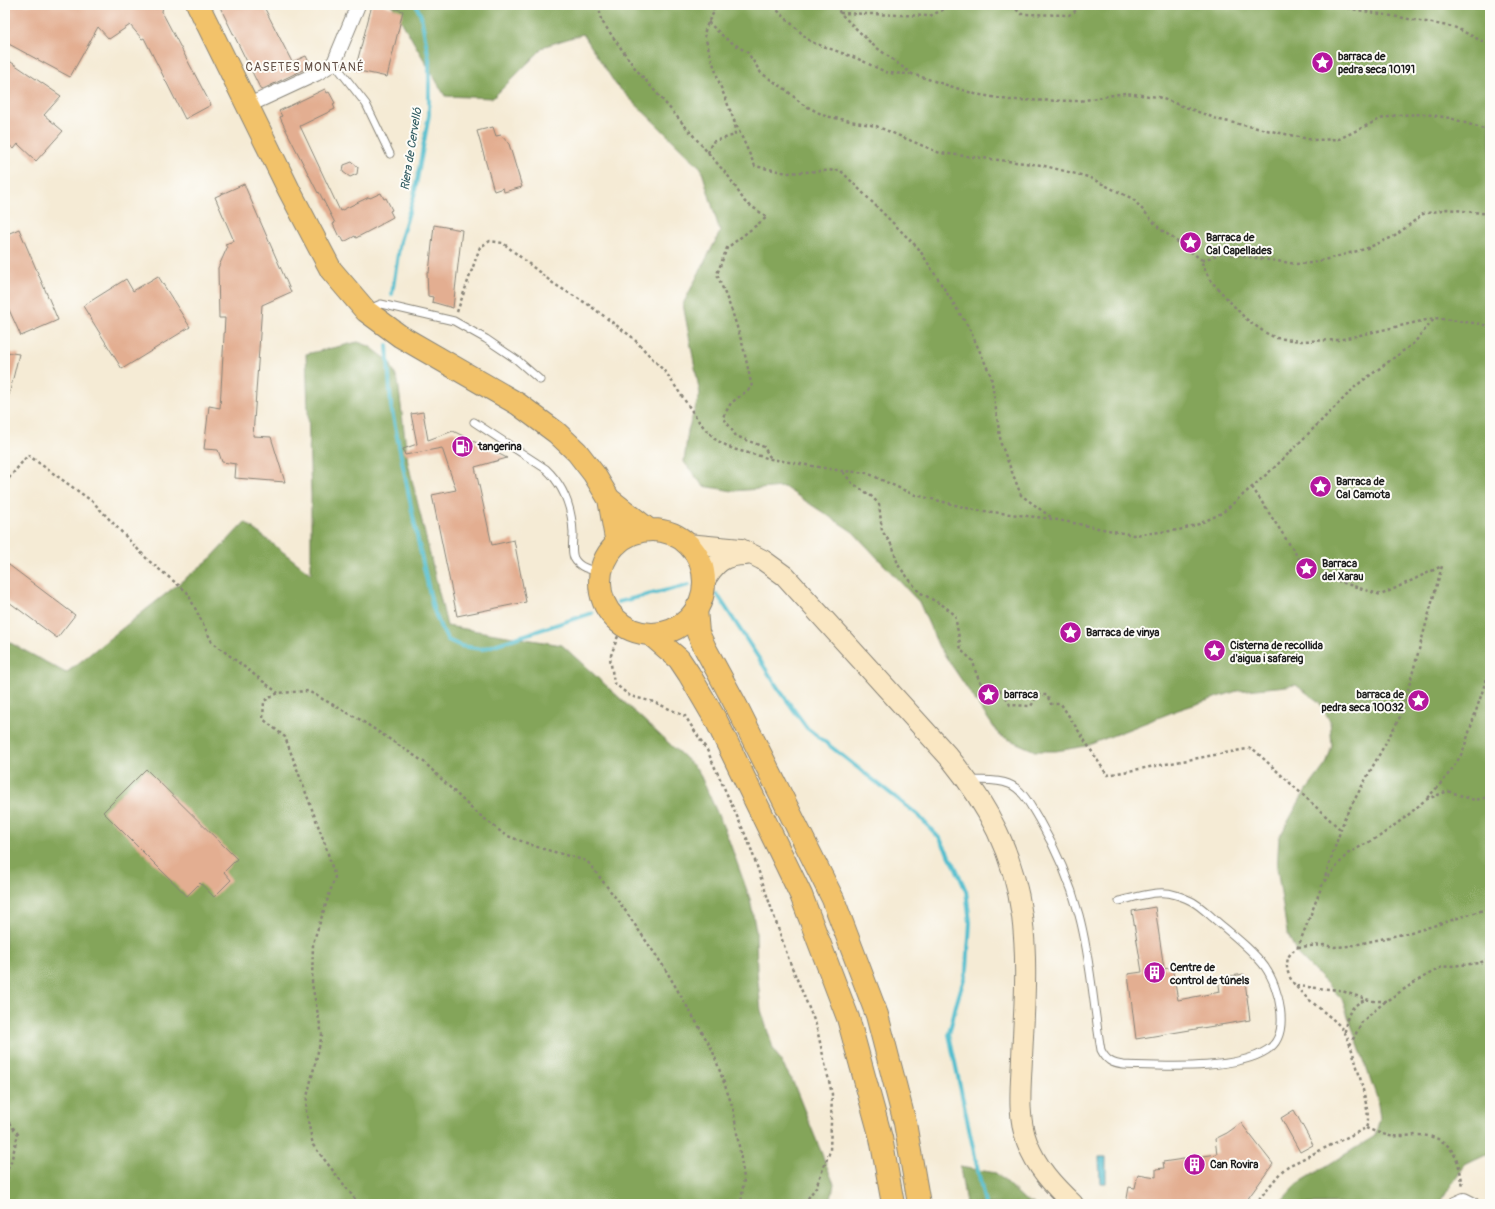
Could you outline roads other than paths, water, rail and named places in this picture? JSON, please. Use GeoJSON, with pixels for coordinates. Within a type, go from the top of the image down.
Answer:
{"type":"FeatureCollection","features":[{"type":"Feature","properties":{"kind":"main road"},"geometry":{"type":"LineString","coordinates":[[198,5],[246,106],[331,270],[366,310],[400,336],[518,404],[540,419],[577,452],[594,474],[609,499],[617,544]]}},
{"type":"Feature","properties":{"kind":"main road"},"geometry":{"type":"LineString","coordinates":[[609,499],[649,530]]}},
{"type":"Feature","properties":{"kind":"main road"},"geometry":{"type":"LineString","coordinates":[[649,530],[663,531],[676,536],[686,544],[695,554],[699,562],[704,582],[701,598],[696,609],[687,620],[676,628],[664,633],[650,634],[636,632],[622,625],[612,615],[604,602],[600,588],[601,572],[606,557],[617,544],[626,536],[649,530]]}},
{"type":"Feature","properties":{"kind":"main road"},"geometry":{"type":"LineString","coordinates":[[696,609],[698,632],[704,648],[738,709],[833,899],[877,1015],[905,1123],[919,1204]]}},
{"type":"Feature","properties":{"kind":"main road"},"geometry":{"type":"LineString","coordinates":[[650,634],[679,659],[717,722],[801,895],[848,1018],[881,1138],[893,1204]]}},
{"type":"Feature","properties":{"kind":"street"},"geometry":{"type":"LineString","coordinates":[[246,106],[316,74],[334,63],[358,5]]}},
{"type":"Feature","properties":{"kind":"street"},"geometry":{"type":"LineString","coordinates":[[686,544],[741,549],[772,566],[798,591],[927,732],[968,780],[994,822],[1013,871],[1022,916],[1025,969],[1020,1101],[1023,1128],[1026,1141],[1037,1164],[1073,1204]]}},
{"type":"Feature","properties":{"kind":"street"},"geometry":{"type":"LineString","coordinates":[[704,582],[715,565],[722,560],[739,555],[754,556]]}},
{"type":"Feature","properties":{"kind":"lane"},"geometry":{"type":"LineString","coordinates":[[334,63],[366,104],[390,154]]}},
{"type":"Feature","properties":{"kind":"lane"},"geometry":{"type":"LineString","coordinates":[[366,310],[381,304],[454,321],[486,339],[517,360],[540,380]]}},
{"type":"Feature","properties":{"kind":"lane"},"geometry":{"type":"LineString","coordinates":[[474,422],[546,470],[556,479],[567,499],[571,512],[572,551],[575,560],[582,566],[601,572]]}},
{"type":"Feature","properties":{"kind":"lane"},"geometry":{"type":"LineString","coordinates":[[968,780],[996,781],[1010,784],[1017,788],[1030,806],[1052,843],[1073,892],[1080,916],[1101,1050],[1109,1061],[1124,1066],[1210,1065],[1244,1059],[1266,1051],[1272,1047],[1276,1042],[1281,1027],[1281,1010],[1275,990],[1266,969],[1247,948],[1194,902],[1175,894],[1159,893],[1119,901]]}},
{"type":"Feature","properties":{"kind":"water"},"geometry":{"type":"Polygon","coordinates":[[[1099,1157],[1106,1157],[1106,1183],[1100,1183],[1099,1157]]]}},
{"type":"Feature","properties":{"kind":"waterway","name":"Riera de Cervelló"},"geometry":{"type":"LineString","coordinates":[[392,294],[400,241],[414,196],[429,115],[429,59],[421,16],[416,5]]}},
{"type":"Feature","properties":{"kind":"waterway"},"geometry":{"type":"LineString","coordinates":[[387,345],[391,406],[417,536],[433,608],[441,628],[448,640],[461,646],[482,649],[592,613]]}},
{"type":"Feature","properties":{"kind":"waterway"},"geometry":{"type":"LineString","coordinates":[[618,602],[689,585]]}},
{"type":"Feature","properties":{"kind":"waterway"},"geometry":{"type":"LineString","coordinates":[[717,594],[778,688],[807,728],[918,815],[940,839],[955,866],[966,891],[970,922],[967,969],[949,1034],[985,1204]]}},
{"type":"Feature","properties":{"kind":"place","name":"barraca de pedra seca 10191"},"geometry":{"type":"Point","coordinates":[1323,62]}},
{"type":"Feature","properties":{"kind":"place","name":"Barraca de Cal Capellades"},"geometry":{"type":"Point","coordinates":[1190,243]}},
{"type":"Feature","properties":{"kind":"place","name":"tangerina"},"geometry":{"type":"Point","coordinates":[462,446]}},
{"type":"Feature","properties":{"kind":"place","name":"Barraca de Cal Camota"},"geometry":{"type":"Point","coordinates":[1320,487]}},
{"type":"Feature","properties":{"kind":"place","name":"Barraca del Xarau"},"geometry":{"type":"Point","coordinates":[1306,569]}},
{"type":"Feature","properties":{"kind":"place","name":"Barraca de vinya"},"geometry":{"type":"Point","coordinates":[1070,632]}},
{"type":"Feature","properties":{"kind":"place","name":"Cisterna de recollida d'aigua i safareig"},"geometry":{"type":"Point","coordinates":[1214,651]}},
{"type":"Feature","properties":{"kind":"place","name":"barraca"},"geometry":{"type":"Point","coordinates":[988,694]}},
{"type":"Feature","properties":{"kind":"place","name":"barraca de pedra seca 10032"},"geometry":{"type":"Point","coordinates":[1419,700]}},
{"type":"Feature","properties":{"kind":"place","name":"Centre de control de túnels"},"geometry":{"type":"Point","coordinates":[1155,973]}},
{"type":"Feature","properties":{"kind":"place","name":"Can Rovira"},"geometry":{"type":"Point","coordinates":[1194,1164]}},
{"type":"Feature","properties":{"kind":"district","name":"CASETES MONTANÉ"},"geometry":{"type":"Point","coordinates":[305,67]}}]}
